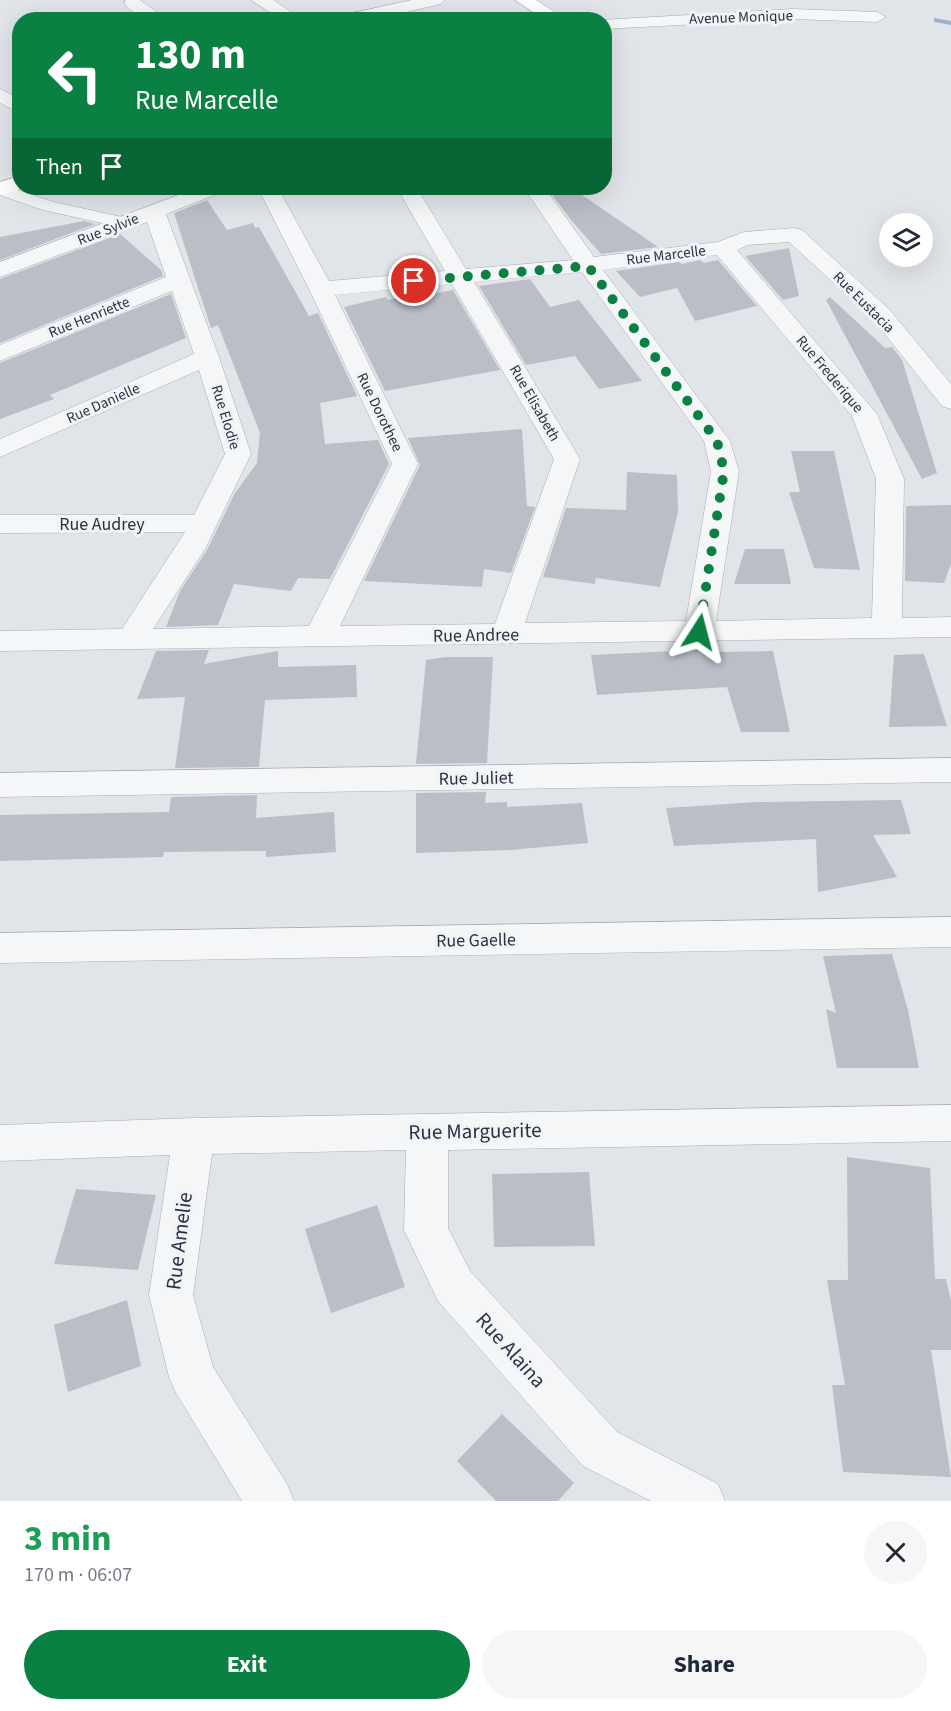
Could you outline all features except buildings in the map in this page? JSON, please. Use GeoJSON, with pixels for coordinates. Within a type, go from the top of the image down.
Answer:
{"type":"FeatureCollection","features":[{"type":"Feature","properties":{"kind":"street"},"geometry":{"type":"LineString","coordinates":[[260,0],[282,12]]}},
{"type":"Feature","properties":{"kind":"street"},"geometry":{"type":"LineString","coordinates":[[369,12],[395,3],[435,0]]}},
{"type":"Feature","properties":{"kind":"street"},"geometry":{"type":"LineString","coordinates":[[524,0],[546,12]]}},
{"type":"Feature","properties":{"kind":"street"},"geometry":{"type":"LineString","coordinates":[[133,3],[147,12]]}},
{"type":"Feature","properties":{"kind":"street","name":"Avenue Monique"},"geometry":{"type":"LineString","coordinates":[[612,24],[793,14],[877,16]]}},
{"type":"Feature","properties":{"kind":"street","name":"Rue Sylvie"},"geometry":{"type":"LineString","coordinates":[[0,270],[197,195]]}},
{"type":"Feature","properties":{"kind":"street","name":"Rue Dorothee"},"geometry":{"type":"LineString","coordinates":[[272,195],[321,289],[405,464],[319,637]]}},
{"type":"Feature","properties":{"kind":"street","name":"Rue Elisabeth"},"geometry":{"type":"LineString","coordinates":[[410,195],[461,276],[567,459],[507,635]]}},
{"type":"Feature","properties":{"kind":"street"},"geometry":{"type":"LineString","coordinates":[[540,195],[588,266],[717,441],[724,471],[699,632]]}},
{"type":"Feature","properties":{"kind":"street","name":"Rue Elodie"},"geometry":{"type":"LineString","coordinates":[[131,639],[191,549],[238,454],[207,357],[154,211]]}},
{"type":"Feature","properties":{"kind":"street","name":"Rue Marcelle"},"geometry":{"type":"LineString","coordinates":[[321,289],[588,266],[723,248],[744,239],[794,235]]}},
{"type":"Feature","properties":{"kind":"street","name":"Rue Eustacia"},"geometry":{"type":"LineString","coordinates":[[794,235],[881,314],[951,401]]}},
{"type":"Feature","properties":{"kind":"street","name":"Rue Frederique"},"geometry":{"type":"LineString","coordinates":[[723,248],[864,414],[890,479],[887,629]]}},
{"type":"Feature","properties":{"kind":"street","name":"Rue Henriette"},"geometry":{"type":"LineString","coordinates":[[0,354],[178,280]]}},
{"type":"Feature","properties":{"kind":"street","name":"Rue Danielle"},"geometry":{"type":"LineString","coordinates":[[0,449],[207,357]]}},
{"type":"Feature","properties":{"kind":"street","name":"Rue Audrey"},"geometry":{"type":"LineString","coordinates":[[0,524],[204,523]]}},
{"type":"Feature","properties":{"kind":"street","name":"Rue Andree"},"geometry":{"type":"LineString","coordinates":[[0,641],[951,627]]}},
{"type":"Feature","properties":{"kind":"street","name":"Rue Juliet"},"geometry":{"type":"LineString","coordinates":[[0,785],[951,770]]}},
{"type":"Feature","properties":{"kind":"street","name":"Rue Gaelle"},"geometry":{"type":"LineString","coordinates":[[0,948],[951,932]]}},
{"type":"Feature","properties":{"kind":"street","name":"Rue Marguerite"},"geometry":{"type":"LineString","coordinates":[[0,1143],[194,1136],[951,1123]]}},
{"type":"Feature","properties":{"kind":"street","name":"Rue Alaina"},"geometry":{"type":"LineString","coordinates":[[428,1132],[426,1230],[454,1286],[600,1449],[701,1501]]}},
{"type":"Feature","properties":{"kind":"street","name":"Rue Amelie"},"geometry":{"type":"LineString","coordinates":[[194,1136],[171,1295],[192,1377],[270,1501]]}},
{"type":"Feature","properties":{"kind":"lane"},"geometry":{"type":"LineString","coordinates":[[17,195],[49,206],[125,223]]}},
{"type":"Feature","properties":{"kind":"waterway"},"geometry":{"type":"LineString","coordinates":[[937,20],[951,23]]}},
{"type":"Feature","properties":{"kind":"route"},"geometry":{"type":"LineString","coordinates":[[414,281],[588,266],[717,441],[724,471],[699,632]]}}]}
